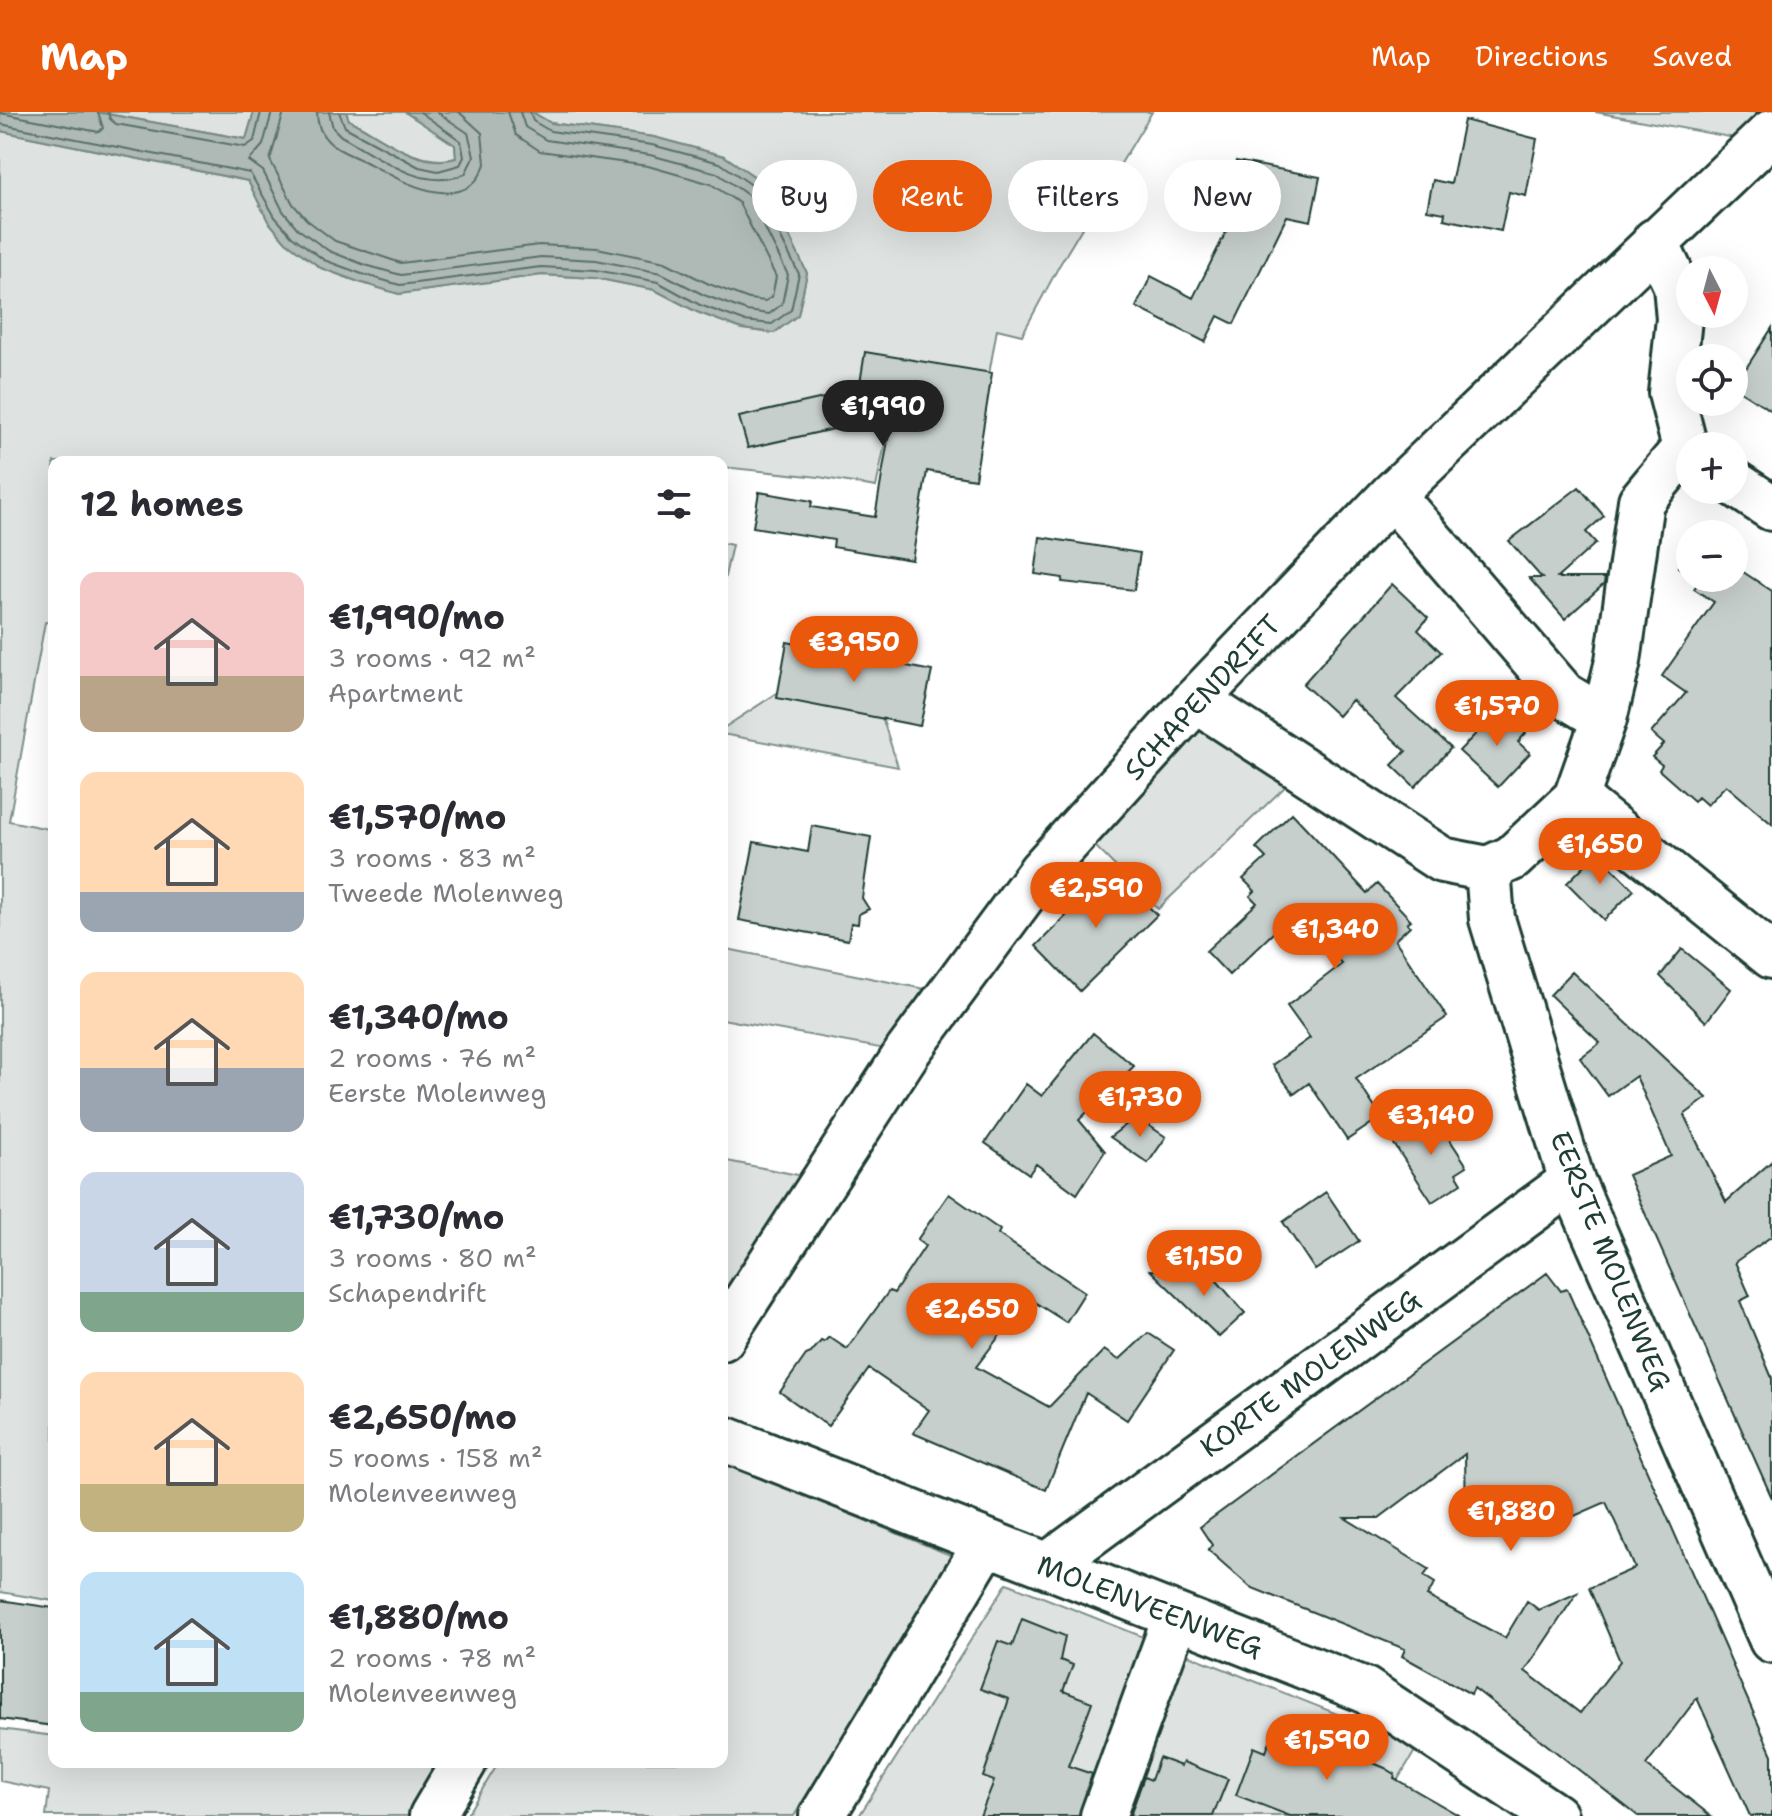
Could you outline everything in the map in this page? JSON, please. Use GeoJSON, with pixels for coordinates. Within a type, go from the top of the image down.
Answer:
{"type":"FeatureCollection","features":[{"type":"Feature","properties":{"kind":"street","name":"SCHAPENDRIFT"},"geometry":{"type":"LineString","coordinates":[[728,1329],[908,1051],[1032,883],[1196,700],[1392,495],[1772,132]]}},
{"type":"Feature","properties":{"kind":"street"},"geometry":{"type":"LineString","coordinates":[[1655,241],[1676,285],[1679,319],[1671,393],[1683,432]]}},
{"type":"Feature","properties":{"kind":"street"},"geometry":{"type":"LineString","coordinates":[[1196,700],[1442,860],[1488,869],[1512,858],[1576,798],[1604,719],[1618,661],[1641,501],[1676,463]]}},
{"type":"Feature","properties":{"kind":"street"},"geometry":{"type":"LineString","coordinates":[[1748,492],[1772,508]]}},
{"type":"Feature","properties":{"kind":"street"},"geometry":{"type":"LineString","coordinates":[[1392,495],[1564,695],[1604,719]]}},
{"type":"Feature","properties":{"kind":"street"},"geometry":{"type":"LineString","coordinates":[[1576,798],[1772,956]]}},
{"type":"Feature","properties":{"kind":"street","name":"EERSTE MOLENWEG"},"geometry":{"type":"LineString","coordinates":[[1488,869],[1492,919],[1572,1181],[1772,1640]]}},
{"type":"Feature","properties":{"kind":"street","name":"KORTE MOLENWEG"},"geometry":{"type":"LineString","coordinates":[[1048,1565],[1572,1181]]}},
{"type":"Feature","properties":{"kind":"street","name":"MOLENVEENWEG"},"geometry":{"type":"LineString","coordinates":[[728,1440],[1365,1690],[1555,1816]]}},
{"type":"Feature","properties":{"kind":"street"},"geometry":{"type":"LineString","coordinates":[[822,1816],[987,1542]]}},
{"type":"Feature","properties":{"kind":"street"},"geometry":{"type":"LineString","coordinates":[[1103,1816],[1176,1616]]}},
{"type":"Feature","properties":{"kind":"street"},"geometry":{"type":"LineString","coordinates":[[432,1816],[460,1768]]}},
{"type":"Feature","properties":{"kind":"shaded area"},"geometry":{"type":"Polygon","coordinates":[[[96,112],[254,112],[246,139],[96,112]]]}},
{"type":"Feature","properties":{"kind":"shaded area"},"geometry":{"type":"Polygon","coordinates":[[[346,112],[405,112],[455,145],[456,158],[428,159],[414,155],[349,120],[346,112]]]}},
{"type":"Feature","properties":{"kind":"shaded area"},"geometry":{"type":"Polygon","coordinates":[[[532,112],[1152,112],[1123,160],[1008,160],[1008,232],[1080,232],[1022,335],[997,329],[977,442],[889,425],[876,487],[819,477],[728,468],[728,456],[48,456],[48,622],[45,622],[9,821],[48,829],[48,1600],[0,1592],[0,131],[248,181],[268,221],[286,242],[321,268],[399,294],[542,275],[595,278],[655,290],[697,312],[742,329],[774,333],[798,315],[807,273],[787,232],[857,232],[857,160],[752,160],[752,175],[724,156],[654,137],[551,123],[532,112]]]}},
{"type":"Feature","properties":{"kind":"shaded area"},"geometry":{"type":"Polygon","coordinates":[[[1595,112],[1769,112],[1740,139],[1595,112]]]}},
{"type":"Feature","properties":{"kind":"shaded area"},"geometry":{"type":"Polygon","coordinates":[[[794,682],[882,717],[898,767],[728,735],[728,725],[794,682]]]}},
{"type":"Feature","properties":{"kind":"shaded area"},"geometry":{"type":"Polygon","coordinates":[[[1218,723],[1292,780],[1158,909],[1093,844],[1189,731],[1218,723]]]}},
{"type":"Feature","properties":{"kind":"shaded area"},"geometry":{"type":"Polygon","coordinates":[[[728,949],[939,992],[896,1051],[728,1020],[728,949]]]}},
{"type":"Feature","properties":{"kind":"shaded area"},"geometry":{"type":"Polygon","coordinates":[[[728,1161],[808,1177],[728,1304],[728,1161]]]}},
{"type":"Feature","properties":{"kind":"shaded area"},"geometry":{"type":"Polygon","coordinates":[[[728,1464],[955,1557],[794,1816],[466,1816],[495,1768],[728,1768],[728,1464]]]}},
{"type":"Feature","properties":{"kind":"shaded area"},"geometry":{"type":"Polygon","coordinates":[[[1007,1583],[1418,1746],[1376,1816],[859,1816],[1007,1583]]]}},
{"type":"Feature","properties":{"kind":"shaded area"},"geometry":{"type":"Polygon","coordinates":[[[0,1729],[48,1735],[48,1768],[447,1768],[419,1816],[46,1816],[49,1791],[0,1781],[0,1729]]]}},
{"type":"Feature","properties":{"kind":"water"},"geometry":{"type":"Polygon","coordinates":[[[0,112],[96,112],[246,139],[254,112],[346,112],[349,120],[401,150],[442,160],[456,158],[455,145],[405,112],[532,112],[551,123],[654,137],[724,156],[752,175],[752,232],[787,232],[807,273],[798,315],[774,333],[742,329],[697,312],[655,290],[595,278],[542,275],[399,294],[321,268],[286,242],[268,221],[248,181],[0,131],[0,112]]]}},
{"type":"Feature","properties":{"kind":"building"},"geometry":{"type":"Polygon","coordinates":[[[1464,120],[1537,139],[1526,196],[1509,192],[1501,231],[1444,219],[1445,213],[1427,210],[1433,180],[1451,184],[1464,120]]]}},
{"type":"Feature","properties":{"kind":"building"},"geometry":{"type":"Polygon","coordinates":[[[1281,170],[1320,177],[1311,221],[1287,216],[1281,228],[1281,170]]]}},
{"type":"Feature","properties":{"kind":"building"},"geometry":{"type":"Polygon","coordinates":[[[1226,232],[1279,232],[1234,324],[1218,316],[1205,342],[1136,307],[1151,276],[1193,298],[1226,232]]]}},
{"type":"Feature","properties":{"kind":"building"},"geometry":{"type":"Polygon","coordinates":[[[1772,328],[1772,411],[1748,396],[1748,365],[1772,328]]]}},
{"type":"Feature","properties":{"kind":"building"},"geometry":{"type":"Polygon","coordinates":[[[865,352],[992,373],[975,479],[927,471],[912,560],[833,547],[834,540],[753,527],[759,492],[812,501],[811,507],[875,517],[892,416],[748,448],[739,417],[859,390],[865,352]]]}},
{"type":"Feature","properties":{"kind":"building"},"geometry":{"type":"Polygon","coordinates":[[[1579,487],[1604,516],[1586,532],[1596,543],[1557,578],[1605,578],[1604,584],[1565,619],[1529,578],[1542,578],[1509,541],[1579,487]]]}},
{"type":"Feature","properties":{"kind":"building"},"geometry":{"type":"Polygon","coordinates":[[[1040,537],[1140,553],[1134,590],[1062,582],[1063,578],[1035,574],[1040,537]]]}},
{"type":"Feature","properties":{"kind":"building"},"geometry":{"type":"Polygon","coordinates":[[[1748,575],[1772,591],[1772,824],[1726,785],[1707,805],[1698,797],[1694,801],[1659,770],[1662,765],[1652,757],[1664,744],[1651,733],[1686,693],[1662,676],[1714,602],[1699,592],[1748,592],[1748,575]]]}},
{"type":"Feature","properties":{"kind":"building"},"geometry":{"type":"Polygon","coordinates":[[[1392,584],[1428,618],[1418,630],[1441,652],[1396,698],[1451,748],[1415,787],[1392,765],[1406,751],[1352,700],[1338,716],[1303,684],[1392,584]]]}},
{"type":"Feature","properties":{"kind":"building"},"geometry":{"type":"Polygon","coordinates":[[[787,642],[932,671],[920,726],[777,698],[787,642]]]}},
{"type":"Feature","properties":{"kind":"building"},"geometry":{"type":"Polygon","coordinates":[[[1500,709],[1526,733],[1518,742],[1530,753],[1498,787],[1459,751],[1500,709]]]}},
{"type":"Feature","properties":{"kind":"building"},"geometry":{"type":"Polygon","coordinates":[[[1292,813],[1367,893],[1377,884],[1411,920],[1407,923],[1410,926],[1395,940],[1447,1017],[1356,1079],[1381,1117],[1347,1140],[1309,1083],[1294,1094],[1272,1065],[1310,1038],[1287,1006],[1342,964],[1294,913],[1229,975],[1206,951],[1257,903],[1250,896],[1255,891],[1243,879],[1266,858],[1256,848],[1292,813]]]}},
{"type":"Feature","properties":{"kind":"building"},"geometry":{"type":"Polygon","coordinates":[[[812,826],[871,837],[862,898],[869,909],[859,914],[858,924],[851,923],[848,940],[739,920],[754,842],[808,852],[812,826]]]}},
{"type":"Feature","properties":{"kind":"building"},"geometry":{"type":"Polygon","coordinates":[[[1597,853],[1634,890],[1604,920],[1567,883],[1597,853]]]}},
{"type":"Feature","properties":{"kind":"building"},"geometry":{"type":"Polygon","coordinates":[[[1112,870],[1157,915],[1080,991],[1036,946],[1112,870]]]}},
{"type":"Feature","properties":{"kind":"building"},"geometry":{"type":"Polygon","coordinates":[[[1682,949],[1731,989],[1706,1022],[1660,976],[1682,949]]]}},
{"type":"Feature","properties":{"kind":"building"},"geometry":{"type":"Polygon","coordinates":[[[1572,972],[1707,1098],[1684,1115],[1726,1202],[1772,1161],[1772,1236],[1735,1262],[1750,1296],[1740,1301],[1772,1378],[1772,1498],[1628,1175],[1671,1156],[1636,1076],[1608,1096],[1580,1058],[1600,1043],[1550,995],[1572,972]]]}},
{"type":"Feature","properties":{"kind":"building"},"geometry":{"type":"Polygon","coordinates":[[[1093,1033],[1134,1066],[1079,1120],[1105,1151],[1077,1194],[1036,1164],[1029,1174],[985,1143],[1026,1084],[1042,1096],[1093,1033]]]}},
{"type":"Feature","properties":{"kind":"building"},"geometry":{"type":"Polygon","coordinates":[[[1433,1114],[1467,1166],[1456,1173],[1462,1183],[1432,1202],[1392,1141],[1433,1114]]]}},
{"type":"Feature","properties":{"kind":"building"},"geometry":{"type":"Polygon","coordinates":[[[1136,1117],[1166,1137],[1148,1163],[1110,1137],[1136,1117]]]}},
{"type":"Feature","properties":{"kind":"building"},"geometry":{"type":"Polygon","coordinates":[[[1326,1192],[1359,1241],[1315,1270],[1283,1222],[1326,1192]]]}},
{"type":"Feature","properties":{"kind":"building"},"geometry":{"type":"Polygon","coordinates":[[[949,1194],[1000,1230],[998,1234],[1002,1237],[1085,1292],[1066,1322],[1028,1298],[976,1367],[1049,1407],[1104,1350],[1119,1360],[1148,1333],[1174,1350],[1127,1420],[1086,1393],[1046,1490],[913,1433],[929,1410],[869,1369],[828,1426],[780,1392],[806,1355],[821,1341],[829,1337],[847,1349],[889,1291],[894,1293],[925,1246],[917,1240],[949,1194]]]}},
{"type":"Feature","properties":{"kind":"building"},"geometry":{"type":"Polygon","coordinates":[[[1150,1270],[1211,1274],[1245,1313],[1219,1337],[1150,1270]]]}},
{"type":"Feature","properties":{"kind":"building"},"geometry":{"type":"Polygon","coordinates":[[[1547,1273],[1561,1291],[1567,1289],[1772,1755],[1772,1816],[1750,1816],[1697,1698],[1646,1765],[1711,1816],[1638,1816],[1474,1688],[1471,1694],[1402,1656],[1405,1649],[1250,1587],[1208,1550],[1212,1545],[1200,1527],[1547,1273]],[[1465,1454],[1379,1518],[1345,1518],[1429,1569],[1424,1576],[1435,1583],[1427,1596],[1505,1638],[1527,1601],[1539,1610],[1577,1593],[1525,1671],[1580,1713],[1620,1661],[1589,1588],[1635,1568],[1606,1502],[1563,1521],[1554,1501],[1519,1518],[1466,1519],[1465,1454]]]}},
{"type":"Feature","properties":{"kind":"building"},"geometry":{"type":"Polygon","coordinates":[[[0,1600],[48,1607],[48,1725],[0,1719],[0,1600]]]}},
{"type":"Feature","properties":{"kind":"building"},"geometry":{"type":"Polygon","coordinates":[[[1022,1619],[1065,1636],[1060,1660],[1073,1665],[1063,1691],[1092,1702],[1068,1766],[1092,1774],[1079,1816],[980,1816],[994,1781],[983,1777],[1009,1699],[980,1689],[998,1641],[1012,1646],[1022,1619]]]}},
{"type":"Feature","properties":{"kind":"building"},"geometry":{"type":"Polygon","coordinates":[[[1277,1722],[1385,1768],[1395,1774],[1394,1778],[1460,1816],[1290,1816],[1236,1795],[1254,1747],[1266,1752],[1277,1722]]]}},
{"type":"Feature","properties":{"kind":"building"},"geometry":{"type":"Polygon","coordinates":[[[1159,1758],[1181,1766],[1183,1762],[1228,1779],[1213,1816],[1130,1816],[1144,1777],[1151,1780],[1159,1758]]]}}]}
